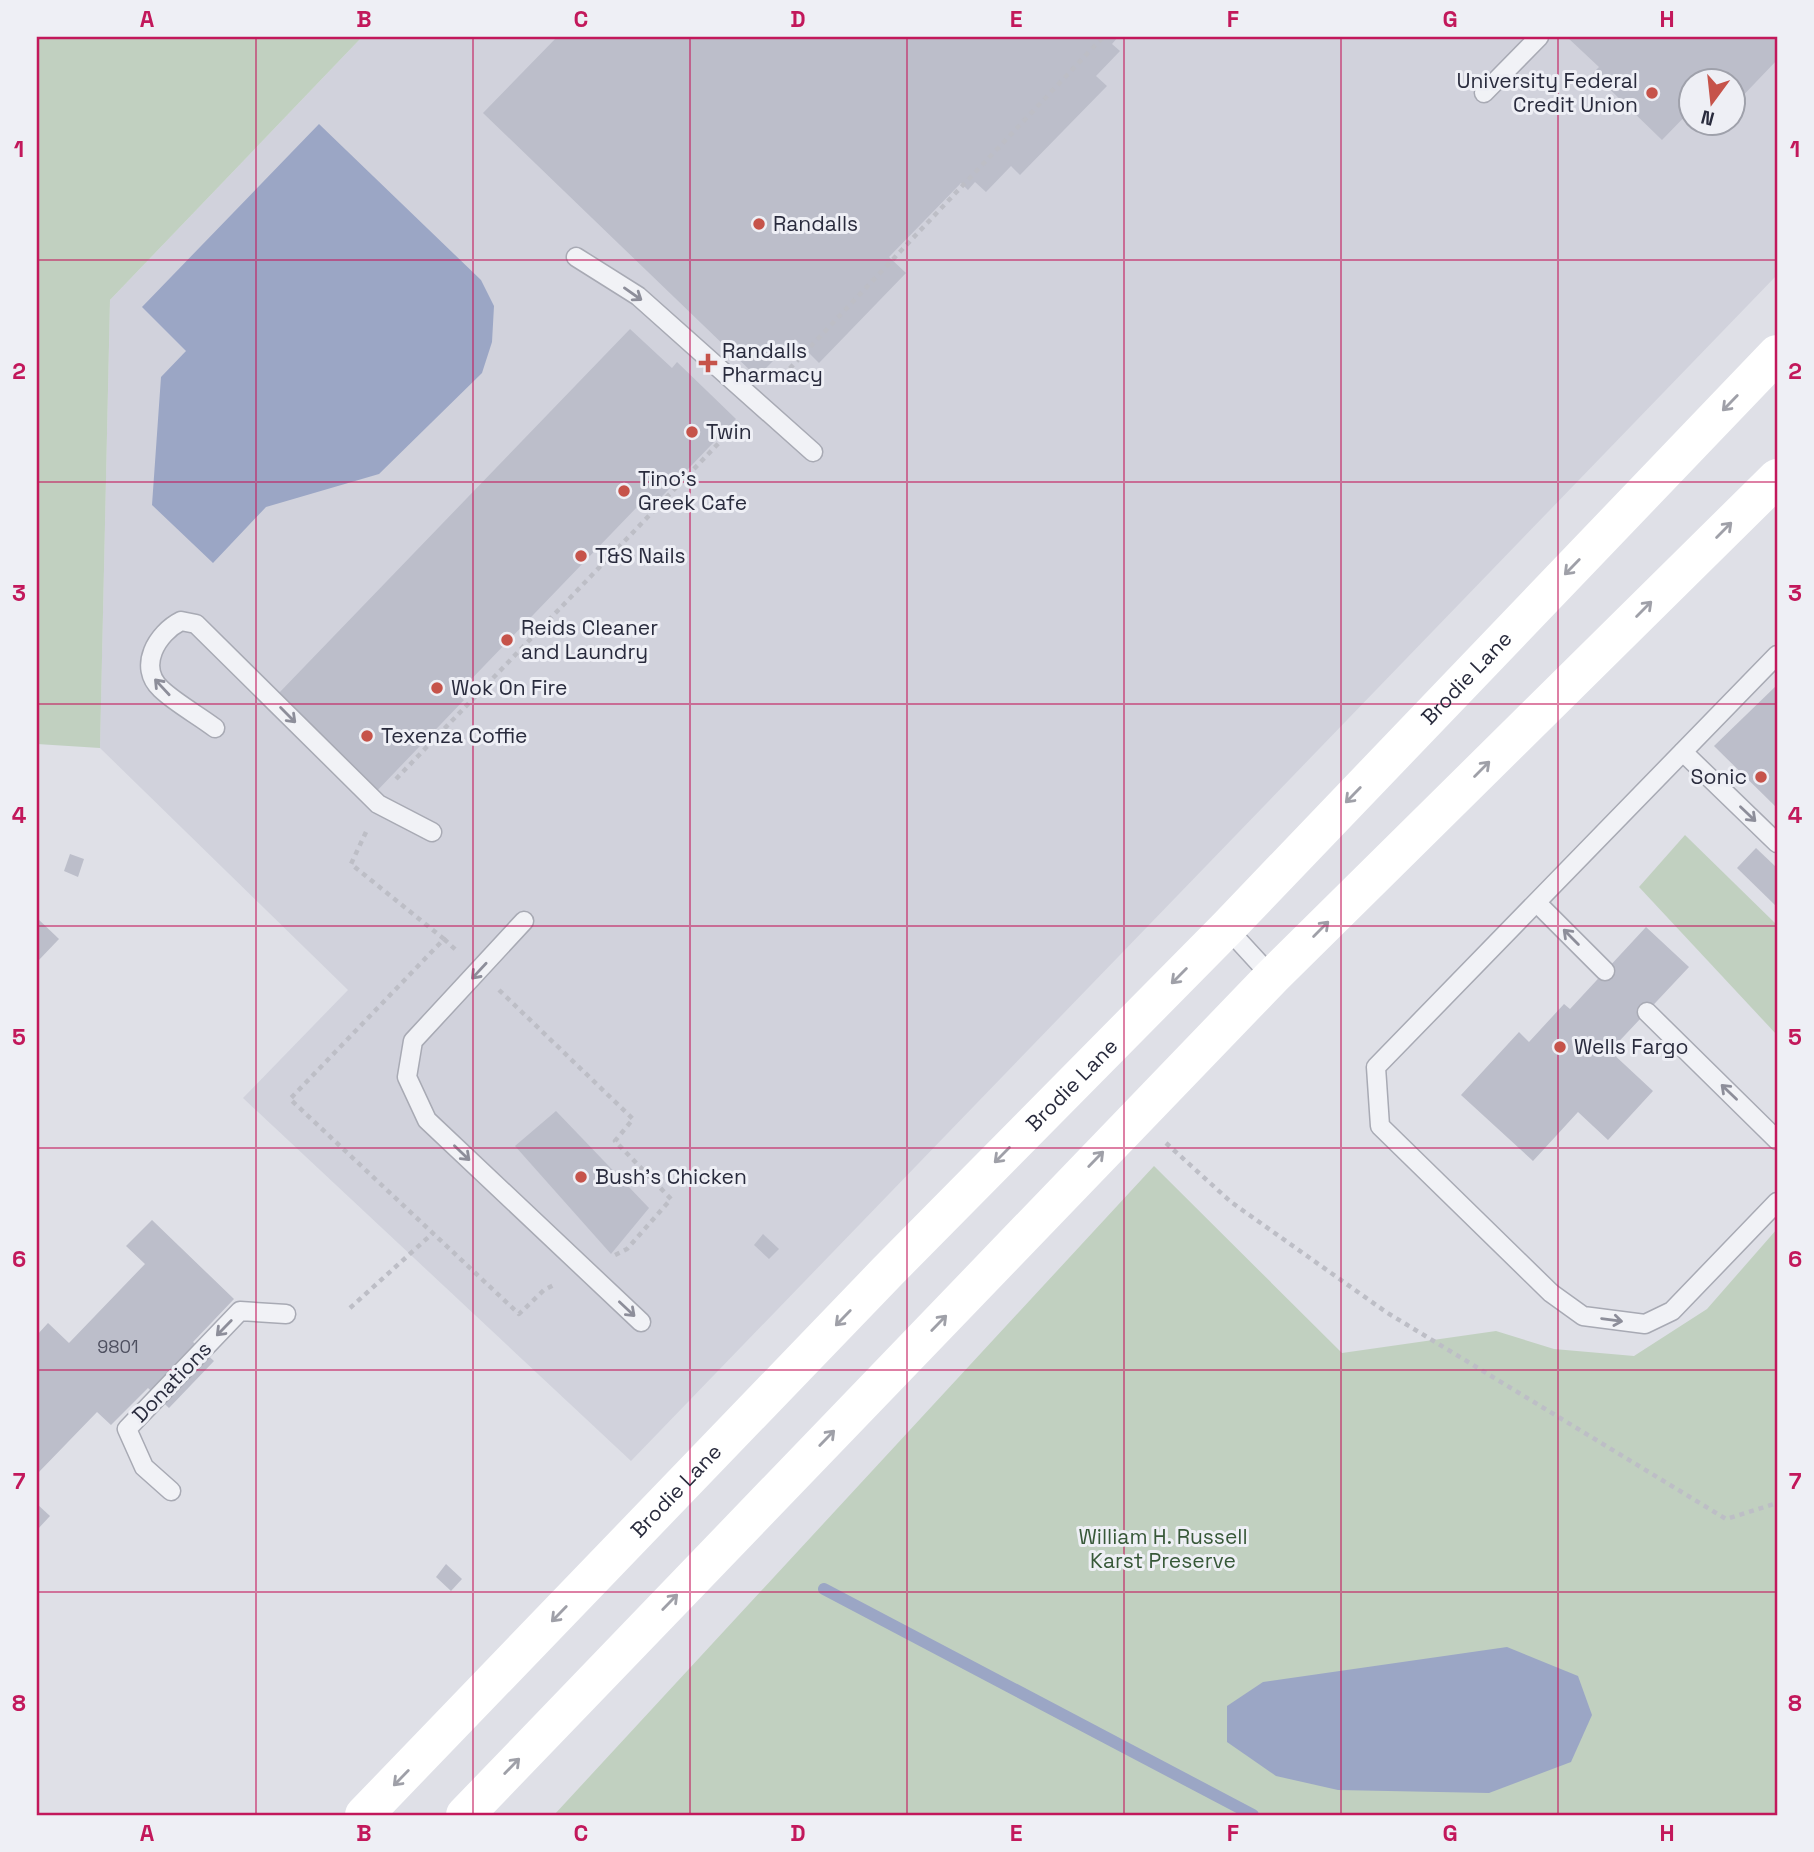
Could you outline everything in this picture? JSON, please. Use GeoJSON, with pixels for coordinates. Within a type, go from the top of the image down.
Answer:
{"type":"FeatureCollection","features":[{"type":"Feature","properties":{"kind":"main road","name":"Brodie Lane"},"geometry":{"type":"LineString","coordinates":[[364,1815],[887,1272],[1227,928],[1777,354]]}},
{"type":"Feature","properties":{"kind":"main road"},"geometry":{"type":"LineString","coordinates":[[464,1815],[1272,977],[1777,478]]}},
{"type":"Feature","properties":{"kind":"lane"},"geometry":{"type":"LineString","coordinates":[[1483,93],[1539,37]]}},
{"type":"Feature","properties":{"kind":"lane"},"geometry":{"type":"LineString","coordinates":[[576,257],[638,296],[813,452]]}},
{"type":"Feature","properties":{"kind":"lane"},"geometry":{"type":"LineString","coordinates":[[215,728],[159,687],[151,673],[152,651],[159,638],[181,621],[196,624],[377,804],[432,832]]}},
{"type":"Feature","properties":{"kind":"lane"},"geometry":{"type":"LineString","coordinates":[[1777,655],[1376,1068],[1380,1126],[1551,1293],[1583,1316],[1645,1324],[1672,1311],[1777,1202]]}},
{"type":"Feature","properties":{"kind":"lane"},"geometry":{"type":"LineString","coordinates":[[1683,752],[1777,843]]}},
{"type":"Feature","properties":{"kind":"lane"},"geometry":{"type":"LineString","coordinates":[[1536,903],[1605,971]]}},
{"type":"Feature","properties":{"kind":"lane"},"geometry":{"type":"LineString","coordinates":[[524,920],[413,1041],[407,1077],[427,1120],[641,1322]]}},
{"type":"Feature","properties":{"kind":"lane"},"geometry":{"type":"LineString","coordinates":[[1227,928],[1272,977]]}},
{"type":"Feature","properties":{"kind":"lane"},"geometry":{"type":"LineString","coordinates":[[1647,1012],[1777,1140]]}},
{"type":"Feature","properties":{"kind":"lane","name":"Donations"},"geometry":{"type":"LineString","coordinates":[[171,1491],[144,1467],[127,1429],[240,1311],[286,1314]]}},
{"type":"Feature","properties":{"kind":"path"},"geometry":{"type":"LineString","coordinates":[[444,939],[289,1099],[519,1314],[544,1290],[627,1249],[671,1199],[615,1141],[633,1119],[444,939],[351,864],[377,804],[382,794],[757,404],[1103,37]]}},
{"type":"Feature","properties":{"kind":"path"},"geometry":{"type":"LineString","coordinates":[[1166,1142],[1231,1202],[1386,1312],[1726,1520],[1777,1503]]}},
{"type":"Feature","properties":{"kind":"path"},"geometry":{"type":"LineString","coordinates":[[350,1308],[433,1233]]}},
{"type":"Feature","properties":{"kind":"shaded area"},"geometry":{"type":"Polygon","coordinates":[[[362,37],[1777,37],[1777,275],[631,1461],[243,1098],[348,990],[100,748],[110,300],[362,37]]]}},
{"type":"Feature","properties":{"kind":"green space"},"geometry":{"type":"Polygon","coordinates":[[[37,37],[362,37],[110,300],[100,748],[37,744],[37,37]]]}},
{"type":"Feature","properties":{"kind":"green space"},"geometry":{"type":"Polygon","coordinates":[[[1685,835],[1777,925],[1777,1035],[1639,887],[1685,835]]]}},
{"type":"Feature","properties":{"kind":"green space","name":"William H. Russell Karst Preserve"},"geometry":{"type":"Polygon","coordinates":[[[1154,1166],[1342,1353],[1496,1331],[1554,1349],[1634,1356],[1707,1309],[1777,1229],[1777,1815],[554,1815],[1154,1166]]]}},
{"type":"Feature","properties":{"kind":"water"},"geometry":{"type":"Polygon","coordinates":[[[319,124],[481,280],[494,306],[492,342],[482,373],[379,474],[266,507],[213,563],[152,505],[161,377],[186,351],[142,307],[319,124]]]}},
{"type":"Feature","properties":{"kind":"water"},"geometry":{"type":"Polygon","coordinates":[[[1507,1647],[1578,1676],[1592,1715],[1571,1762],[1489,1793],[1338,1790],[1276,1776],[1227,1742],[1227,1706],[1263,1682],[1507,1647]]]}},
{"type":"Feature","properties":{"kind":"building","name":"Randalls"},"geometry":{"type":"Polygon","coordinates":[[[557,37],[1118,37],[1112,44],[1120,51],[1096,76],[1107,86],[1020,175],[1011,166],[986,192],[975,182],[968,190],[961,183],[889,257],[906,273],[819,363],[795,339],[757,377],[483,113],[557,37]]]}},
{"type":"Feature","properties":{"kind":"building","name":"University Federal Credit Union"},"geometry":{"type":"Polygon","coordinates":[[[1567,37],[1777,37],[1777,60],[1748,90],[1748,66],[1678,66],[1678,123],[1662,140],[1593,73],[1599,67],[1567,37]]]}},
{"type":"Feature","properties":{"kind":"building"},"geometry":{"type":"Polygon","coordinates":[[[630,329],[672,368],[677,362],[736,419],[646,513],[638,506],[457,694],[464,700],[374,794],[314,737],[318,732],[278,694],[630,329]]]}},
{"type":"Feature","properties":{"kind":"building","name":"Sonic"},"geometry":{"type":"Polygon","coordinates":[[[1777,685],[1777,808],[1714,746],[1777,685]]]}},
{"type":"Feature","properties":{"kind":"building"},"geometry":{"type":"Polygon","coordinates":[[[1756,848],[1777,868],[1777,907],[1737,868],[1756,848]]]}},
{"type":"Feature","properties":{"kind":"building"},"geometry":{"type":"Polygon","coordinates":[[[70,854],[84,859],[78,877],[64,871],[70,854]]]}},
{"type":"Feature","properties":{"kind":"building"},"geometry":{"type":"Polygon","coordinates":[[[37,918],[59,939],[37,962],[37,918]]]}},
{"type":"Feature","properties":{"kind":"building","name":"Wells Fargo"},"geometry":{"type":"Polygon","coordinates":[[[1646,927],[1689,967],[1610,1051],[1653,1091],[1608,1140],[1578,1112],[1533,1161],[1461,1095],[1519,1032],[1529,1042],[1564,1004],[1570,1009],[1646,927]]]}},
{"type":"Feature","properties":{"kind":"building","name":"Bush's Chicken"},"geometry":{"type":"Polygon","coordinates":[[[556,1111],[649,1208],[611,1254],[515,1146],[556,1111]]]}},
{"type":"Feature","properties":{"kind":"building"},"geometry":{"type":"Polygon","coordinates":[[[152,1220],[234,1299],[193,1342],[214,1361],[169,1408],[148,1388],[111,1425],[97,1412],[37,1474],[37,1335],[48,1323],[69,1343],[145,1264],[126,1246],[152,1220]]]}},
{"type":"Feature","properties":{"kind":"building"},"geometry":{"type":"Polygon","coordinates":[[[763,1234],[779,1249],[769,1259],[754,1245],[763,1234]]]}},
{"type":"Feature","properties":{"kind":"building"},"geometry":{"type":"Polygon","coordinates":[[[37,1504],[50,1516],[37,1530],[37,1504]]]}},
{"type":"Feature","properties":{"kind":"building"},"geometry":{"type":"Polygon","coordinates":[[[446,1564],[462,1579],[451,1591],[436,1577],[446,1564]]]}},
{"type":"Feature","properties":{"kind":"waterway"},"geometry":{"type":"LineString","coordinates":[[824,1589],[1253,1815]]}},
{"type":"Feature","properties":{"kind":"place","name":"University Federal Credit Union"},"geometry":{"type":"Point","coordinates":[1652,93]}},
{"type":"Feature","properties":{"kind":"place","name":"Randalls"},"geometry":{"type":"Point","coordinates":[759,224]}},
{"type":"Feature","properties":{"kind":"place","name":"Randalls Pharmacy"},"geometry":{"type":"Point","coordinates":[708,363]}},
{"type":"Feature","properties":{"kind":"place","name":"Twin"},"geometry":{"type":"Point","coordinates":[692,432]}},
{"type":"Feature","properties":{"kind":"place","name":"Tino's Greek Cafe"},"geometry":{"type":"Point","coordinates":[624,491]}},
{"type":"Feature","properties":{"kind":"place","name":"T&S Nails"},"geometry":{"type":"Point","coordinates":[581,556]}},
{"type":"Feature","properties":{"kind":"place","name":"Reids Cleaner and Laundry"},"geometry":{"type":"Point","coordinates":[507,640]}},
{"type":"Feature","properties":{"kind":"place","name":"Wok On Fire"},"geometry":{"type":"Point","coordinates":[437,688]}},
{"type":"Feature","properties":{"kind":"place","name":"Texenza Coffie"},"geometry":{"type":"Point","coordinates":[367,736]}},
{"type":"Feature","properties":{"kind":"place","name":"Sonic"},"geometry":{"type":"Point","coordinates":[1761,777]}},
{"type":"Feature","properties":{"kind":"place","name":"Wells Fargo"},"geometry":{"type":"Point","coordinates":[1560,1047]}},
{"type":"Feature","properties":{"kind":"place","name":"Bush's Chicken"},"geometry":{"type":"Point","coordinates":[581,1177]}}]}
